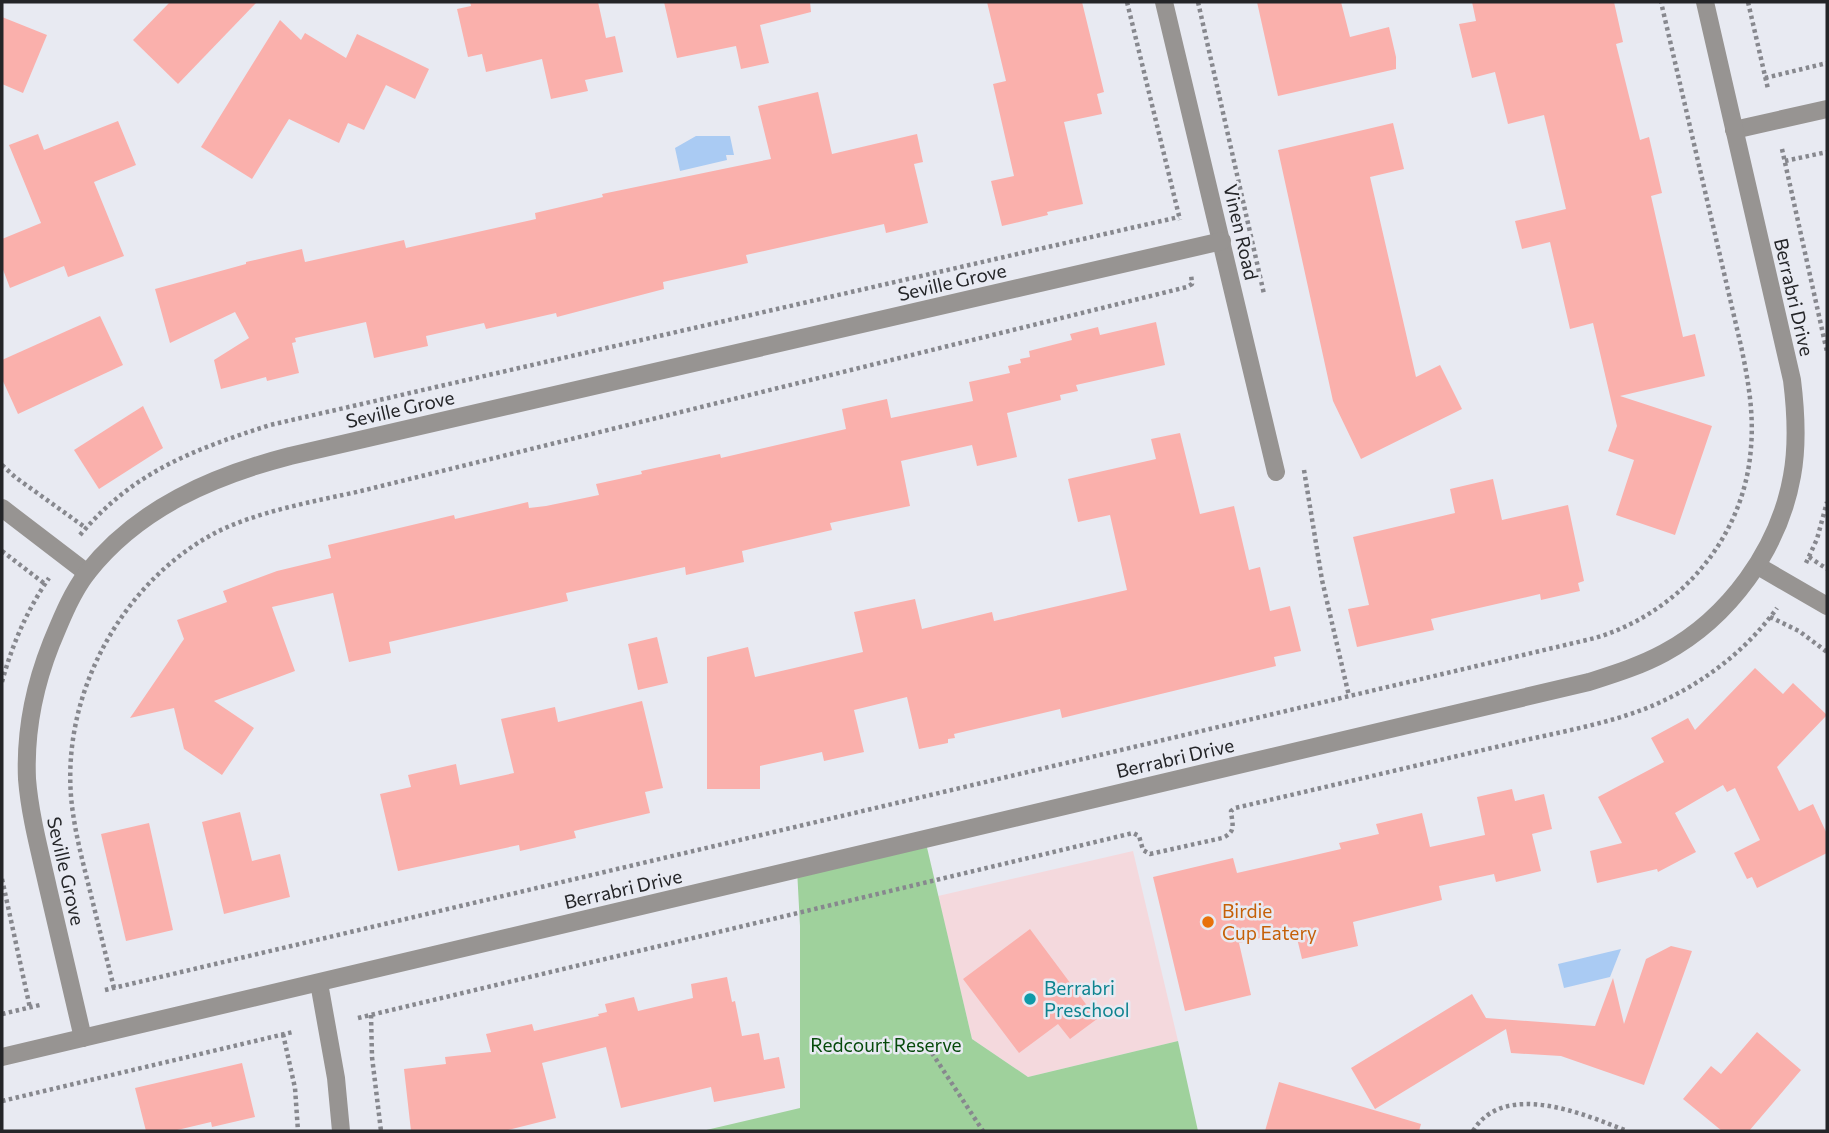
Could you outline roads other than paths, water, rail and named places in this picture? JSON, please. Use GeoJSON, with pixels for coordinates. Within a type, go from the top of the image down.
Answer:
{"type":"FeatureCollection","features":[{"type":"Feature","properties":{"kind":"street","name":"Vinen Road"},"geometry":{"type":"LineString","coordinates":[[1164,2],[1276,472]]}},
{"type":"Feature","properties":{"kind":"street","name":"Berrabri Drive"},"geometry":{"type":"LineString","coordinates":[[2,1057],[1589,682],[1642,664],[1688,638],[1721,610],[1758,566],[1778,520],[1792,477],[1796,414],[1792,380],[1705,2]]}},
{"type":"Feature","properties":{"kind":"street"},"geometry":{"type":"LineString","coordinates":[[1734,130],[1827,109]]}},
{"type":"Feature","properties":{"kind":"street","name":"Seville Grove"},"geometry":{"type":"LineString","coordinates":[[83,1038],[33,823],[27,751],[34,697],[45,660],[73,595],[87,573],[129,532],[170,502],[195,488],[256,465],[1222,241]]}},
{"type":"Feature","properties":{"kind":"street"},"geometry":{"type":"LineString","coordinates":[[2,508],[87,573]]}},
{"type":"Feature","properties":{"kind":"street"},"geometry":{"type":"LineString","coordinates":[[1758,566],[1827,606]]}},
{"type":"Feature","properties":{"kind":"street"},"geometry":{"type":"LineString","coordinates":[[319,983],[336,1078],[341,1131]]}},
{"type":"Feature","properties":{"kind":"water"},"geometry":{"type":"Polygon","coordinates":[[[696,136],[730,136],[734,155],[726,155],[727,160],[680,171],[675,148],[696,136]]]}},
{"type":"Feature","properties":{"kind":"water"},"geometry":{"type":"Polygon","coordinates":[[[1621,949],[1610,977],[1564,988],[1558,964],[1621,949]]]}},
{"type":"Feature","properties":{"kind":"place","name":"Birdie Cup Eatery"},"geometry":{"type":"Point","coordinates":[1208,922]}},
{"type":"Feature","properties":{"kind":"place","name":"Berrabri Preschool"},"geometry":{"type":"Point","coordinates":[1030,999]}},
{"type":"Feature","properties":{"kind":"park label","name":"Redcourt Reserve"},"geometry":{"type":"Point","coordinates":[886,1045]}}]}
